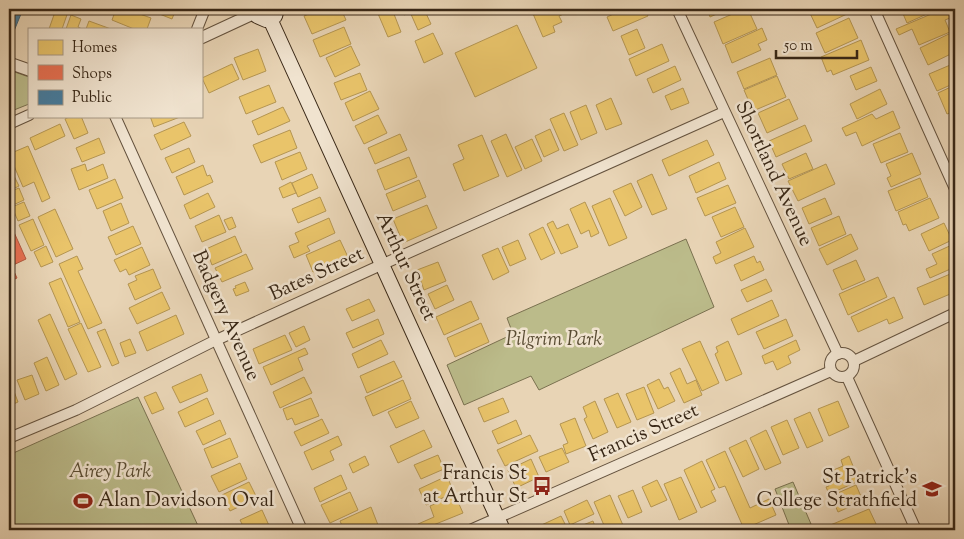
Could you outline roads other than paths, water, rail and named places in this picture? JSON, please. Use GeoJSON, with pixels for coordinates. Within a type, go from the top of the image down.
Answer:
{"type":"FeatureCollection","features":[{"type":"Feature","properties":{"kind":"main road"},"geometry":{"type":"LineString","coordinates":[[254,11],[260,19],[274,14]]}},
{"type":"Feature","properties":{"kind":"main road","name":"Arthur Street"},"geometry":{"type":"LineString","coordinates":[[274,14],[382,265],[501,524]]}},
{"type":"Feature","properties":{"kind":"street"},"geometry":{"type":"LineString","coordinates":[[197,28],[205,9]]}},
{"type":"Feature","properties":{"kind":"street","name":"Shortland Avenue"},"geometry":{"type":"LineString","coordinates":[[677,9],[838,354]]}},
{"type":"Feature","properties":{"kind":"street"},"geometry":{"type":"LineString","coordinates":[[874,9],[955,189]]}},
{"type":"Feature","properties":{"kind":"street"},"geometry":{"type":"LineString","coordinates":[[202,37],[254,11]]}},
{"type":"Feature","properties":{"kind":"street"},"geometry":{"type":"LineString","coordinates":[[9,63],[28,70]]}},
{"type":"Feature","properties":{"kind":"street","name":"Bates Street"},"geometry":{"type":"LineString","coordinates":[[9,438],[76,410],[217,340],[724,112]]}},
{"type":"Feature","properties":{"kind":"street"},"geometry":{"type":"LineString","coordinates":[[9,124],[28,115]]}},
{"type":"Feature","properties":{"kind":"street","name":"Badgery Avenue"},"geometry":{"type":"LineString","coordinates":[[116,118],[302,530]]}},
{"type":"Feature","properties":{"kind":"street"},"geometry":{"type":"LineString","coordinates":[[854,361],[955,313]]}},
{"type":"Feature","properties":{"kind":"street"},"geometry":{"type":"LineString","coordinates":[[838,354],[849,355],[854,361],[854,368],[847,377],[836,376],[831,370],[830,363],[838,354]]}},
{"type":"Feature","properties":{"kind":"street","name":"Francis Street"},"geometry":{"type":"LineString","coordinates":[[470,530],[501,524],[831,370]]}},
{"type":"Feature","properties":{"kind":"street"},"geometry":{"type":"LineString","coordinates":[[847,377],[916,530]]}},
{"type":"Feature","properties":{"kind":"place","name":"Francis St at Arthur St"},"geometry":{"type":"Point","coordinates":[542,486]}},
{"type":"Feature","properties":{"kind":"place","name":"St Patrick's College Strathfield"},"geometry":{"type":"Point","coordinates":[932,489]}},
{"type":"Feature","properties":{"kind":"place","name":"Alan Davidson Oval"},"geometry":{"type":"Point","coordinates":[83,501]}},
{"type":"Feature","properties":{"kind":"park label","name":"Pilgrim Park"},"geometry":{"type":"Point","coordinates":[554,340]}},
{"type":"Feature","properties":{"kind":"park label","name":"Airey Park"},"geometry":{"type":"Point","coordinates":[110,472]}}]}
